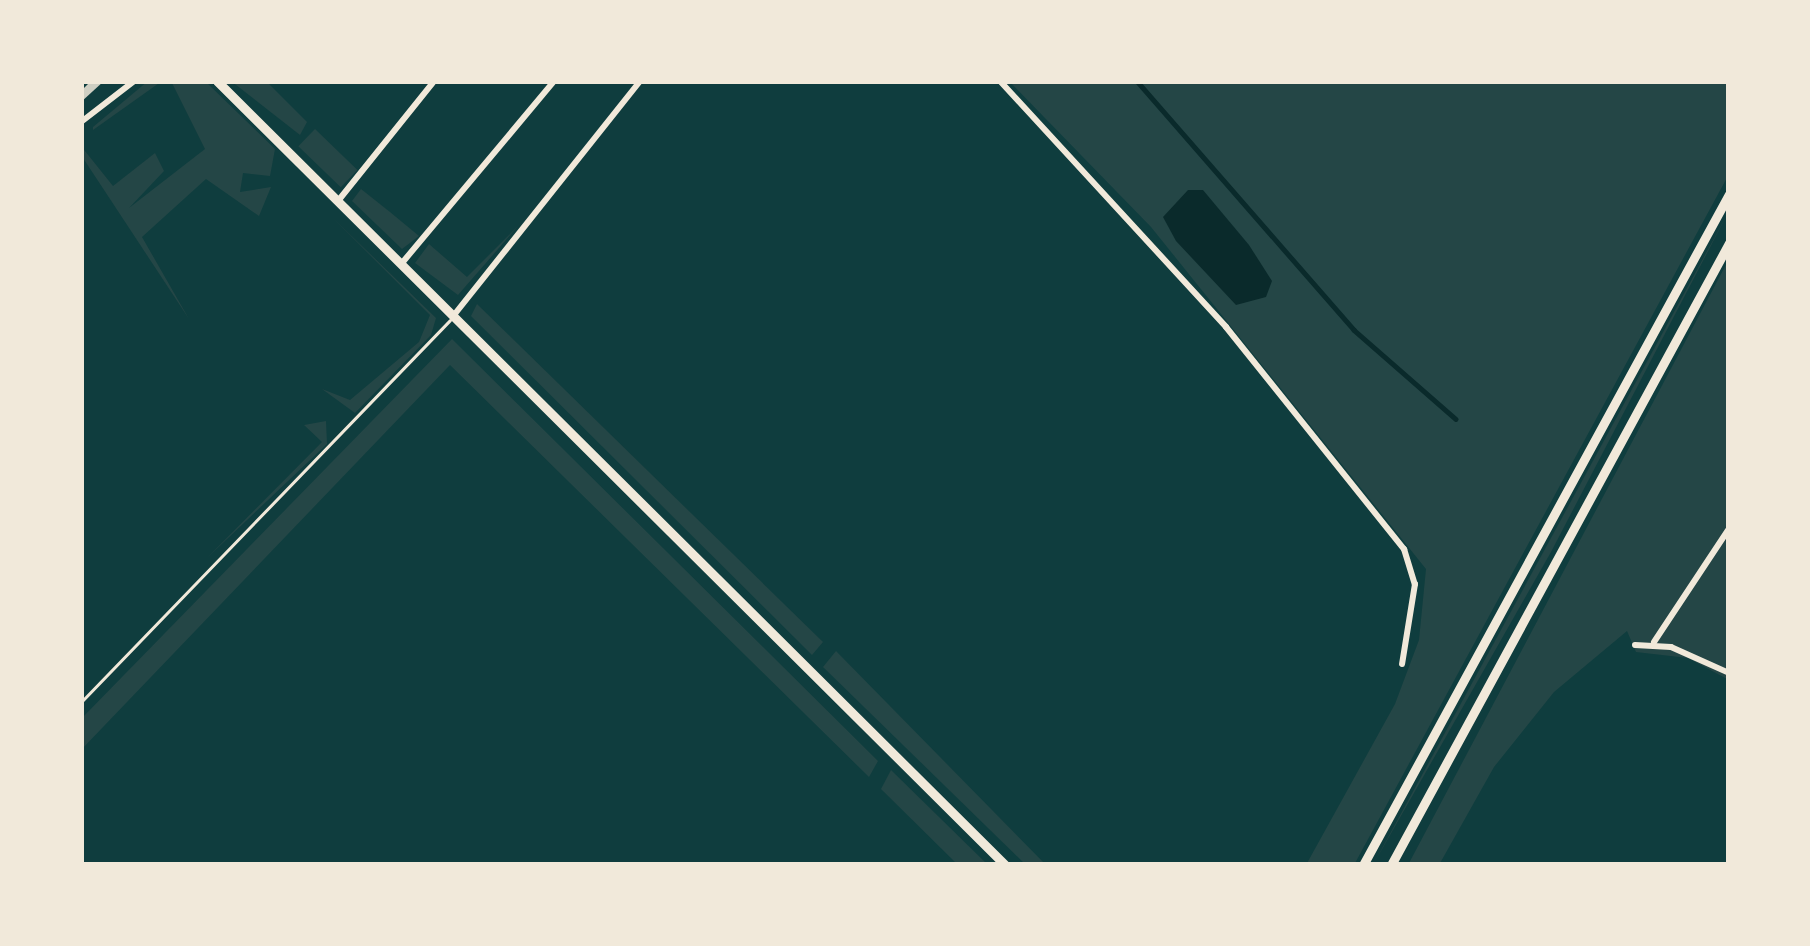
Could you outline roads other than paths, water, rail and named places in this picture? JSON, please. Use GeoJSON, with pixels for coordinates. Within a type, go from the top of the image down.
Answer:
{"type":"FeatureCollection","features":[{"type":"Feature","properties":{"kind":"main road"},"geometry":{"type":"LineString","coordinates":[[217,81],[1005,865]]}},
{"type":"Feature","properties":{"kind":"main road"},"geometry":{"type":"LineString","coordinates":[[1364,865],[1729,194]]}},
{"type":"Feature","properties":{"kind":"main road"},"geometry":{"type":"LineString","coordinates":[[1391,865],[1729,243]]}},
{"type":"Feature","properties":{"kind":"street"},"geometry":{"type":"LineString","coordinates":[[81,122],[134,81]]}},
{"type":"Feature","properties":{"kind":"street"},"geometry":{"type":"LineString","coordinates":[[338,201],[434,81]]}},
{"type":"Feature","properties":{"kind":"street"},"geometry":{"type":"LineString","coordinates":[[403,262],[554,81]]}},
{"type":"Feature","properties":{"kind":"street"},"geometry":{"type":"LineString","coordinates":[[454,315],[640,81]]}},
{"type":"Feature","properties":{"kind":"street"},"geometry":{"type":"LineString","coordinates":[[1000,81],[1196,292],[1400,544],[1415,584],[1402,664]]}},
{"type":"Feature","properties":{"kind":"street"},"geometry":{"type":"LineString","coordinates":[[1654,642],[1728,530]]}},
{"type":"Feature","properties":{"kind":"street"},"geometry":{"type":"LineString","coordinates":[[1635,646],[1654,642],[1729,673]]}},
{"type":"Feature","properties":{"kind":"lane"},"geometry":{"type":"LineString","coordinates":[[81,702],[454,315]]}},
{"type":"Feature","properties":{"kind":"waterway"},"geometry":{"type":"LineString","coordinates":[[1137,81],[1354,330],[1456,419]]}}]}
